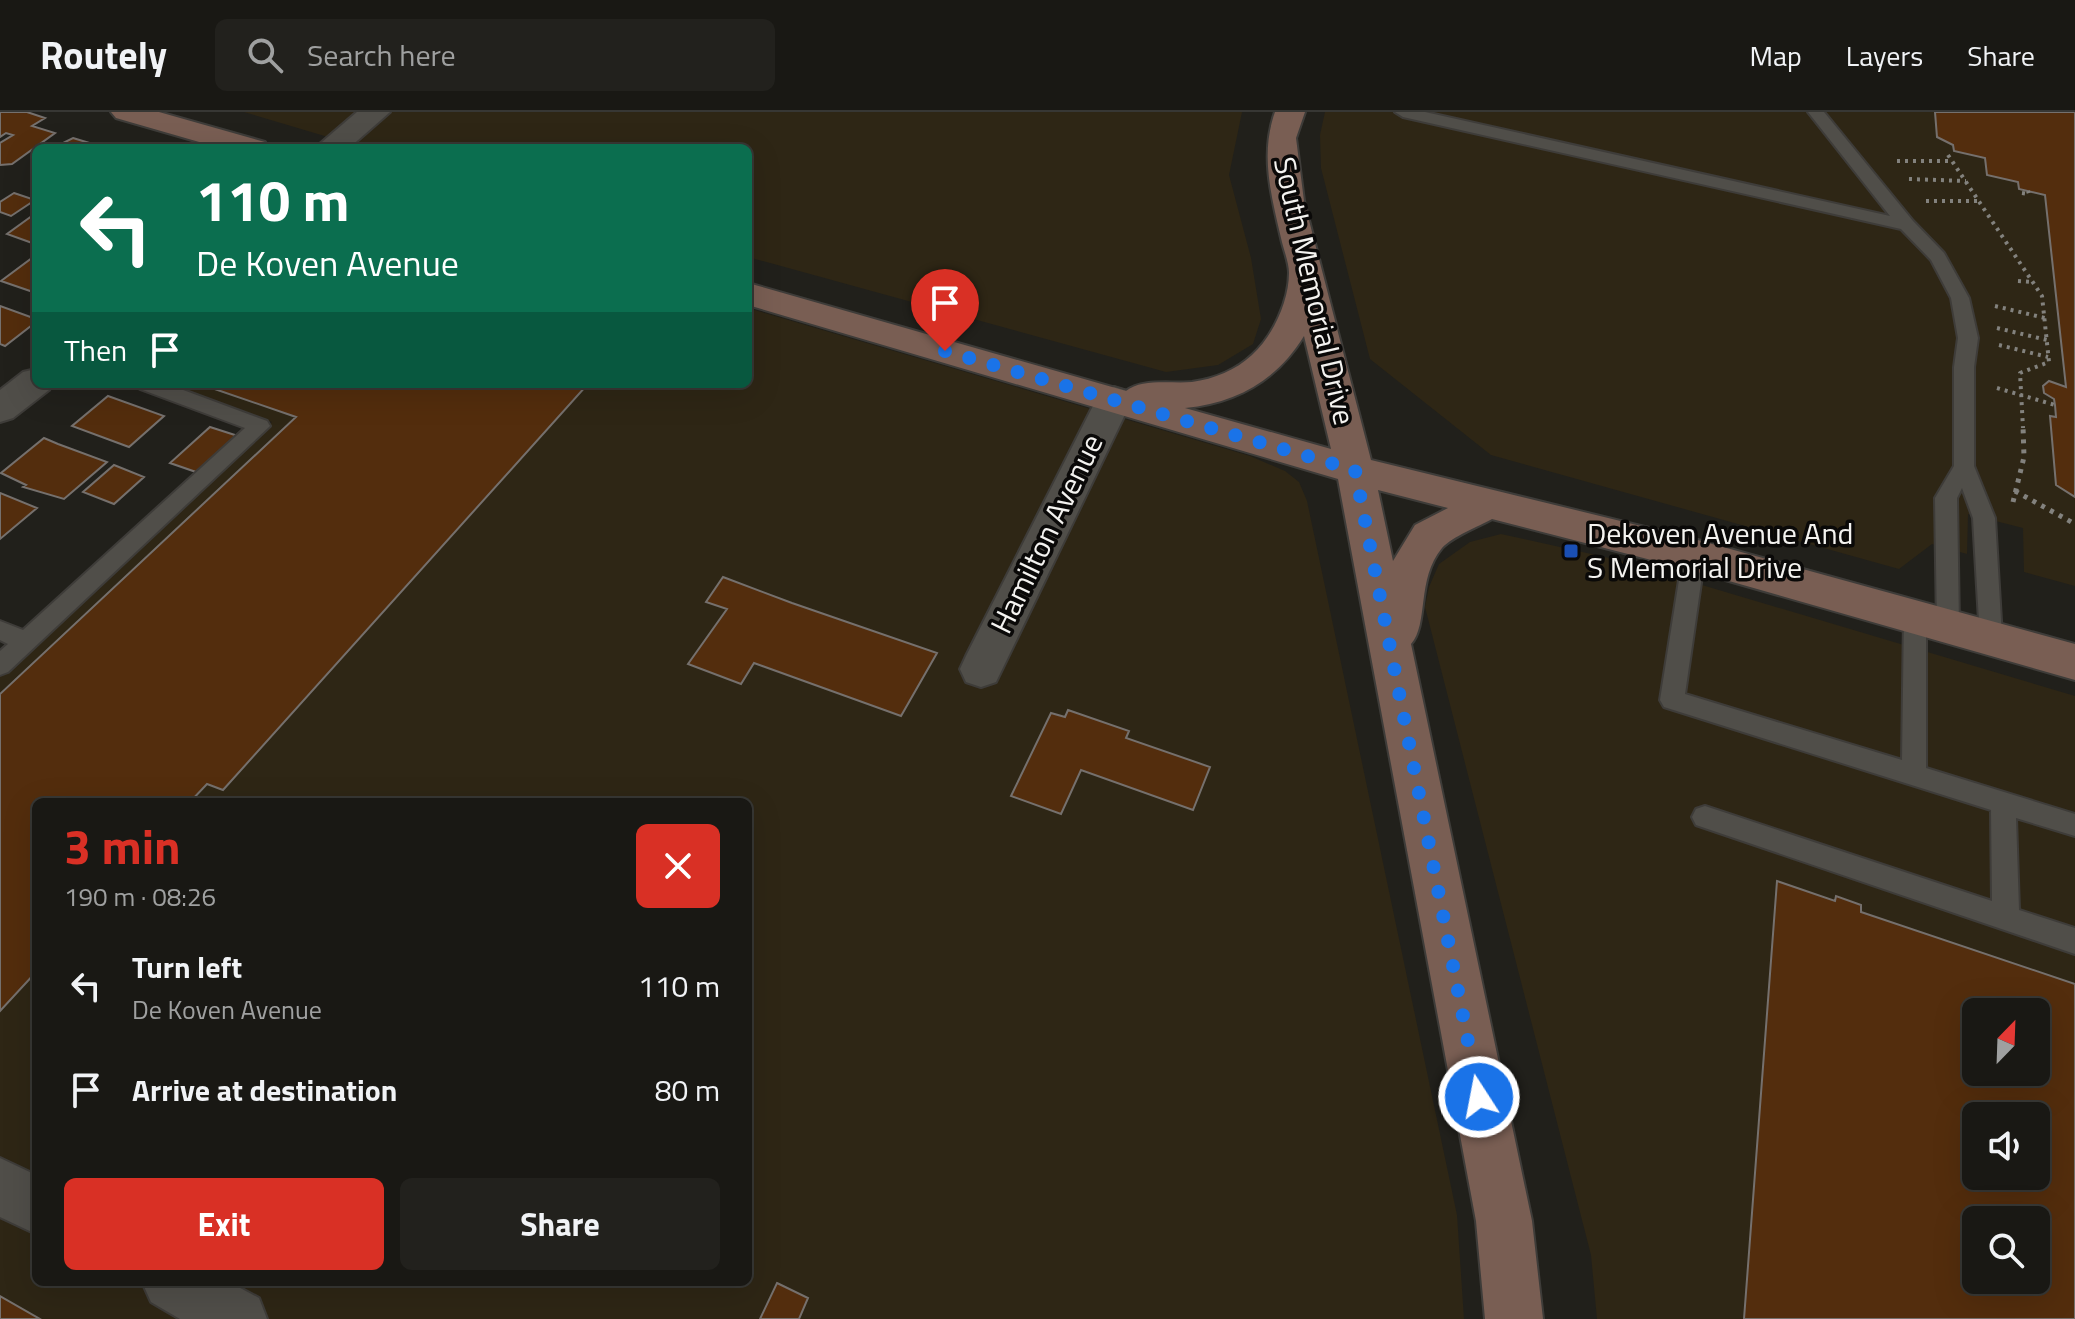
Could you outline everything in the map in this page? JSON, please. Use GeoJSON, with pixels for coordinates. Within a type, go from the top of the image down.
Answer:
{"type":"FeatureCollection","features":[{"type":"Feature","properties":{"kind":"main road"},"geometry":{"type":"LineString","coordinates":[[126,112],[240,144]]}},
{"type":"Feature","properties":{"kind":"main road","name":"South Memorial Drive"},"geometry":{"type":"LineString","coordinates":[[1290,112],[1281,138],[1288,201],[1355,470],[1504,1221],[1514,1319]]}},
{"type":"Feature","properties":{"kind":"main road"},"geometry":{"type":"LineString","coordinates":[[1114,400],[1209,391],[1255,373],[1281,348],[1301,308],[1305,273]]}},
{"type":"Feature","properties":{"kind":"main road"},"geometry":{"type":"LineString","coordinates":[[752,295],[1355,470],[1694,555],[2075,662]]}},
{"type":"Feature","properties":{"kind":"main road"},"geometry":{"type":"LineString","coordinates":[[1394,665],[1404,579],[1429,536],[1487,504]]}},
{"type":"Feature","properties":{"kind":"street"},"geometry":{"type":"LineString","coordinates":[[335,144],[375,112]]}},
{"type":"Feature","properties":{"kind":"street"},"geometry":{"type":"LineString","coordinates":[[0,409],[32,384]]}},
{"type":"Feature","properties":{"kind":"street","name":"Hamilton Avenue"},"geometry":{"type":"LineString","coordinates":[[981,669],[1114,400]]}},
{"type":"Feature","properties":{"kind":"street"},"geometry":{"type":"LineString","coordinates":[[0,1186],[32,1204]]}},
{"type":"Feature","properties":{"kind":"street"},"geometry":{"type":"LineString","coordinates":[[178,1286],[238,1319]]}},
{"type":"Feature","properties":{"kind":"lane"},"geometry":{"type":"LineString","coordinates":[[1403,112],[1907,225]]}},
{"type":"Feature","properties":{"kind":"lane"},"geometry":{"type":"LineString","coordinates":[[1816,112],[1907,225],[1938,257],[1960,298],[1968,338],[1964,466],[1984,518],[1991,638]]}},
{"type":"Feature","properties":{"kind":"lane"},"geometry":{"type":"LineString","coordinates":[[0,665],[260,426],[158,388]]}},
{"type":"Feature","properties":{"kind":"lane"},"geometry":{"type":"LineString","coordinates":[[1914,775],[1914,659],[1931,622],[1946,498],[1964,466]]}},
{"type":"Feature","properties":{"kind":"lane"},"geometry":{"type":"LineString","coordinates":[[1694,555],[1672,700],[2075,825]]}},
{"type":"Feature","properties":{"kind":"lane"},"geometry":{"type":"LineString","coordinates":[[0,630],[25,641]]}},
{"type":"Feature","properties":{"kind":"lane"},"geometry":{"type":"LineString","coordinates":[[2003,803],[2006,918]]}},
{"type":"Feature","properties":{"kind":"lane"},"geometry":{"type":"LineString","coordinates":[[1705,817],[2075,941]]}},
{"type":"Feature","properties":{"kind":"path"},"geometry":{"type":"LineString","coordinates":[[1948,155],[2042,296],[2049,362],[2020,373],[2024,457],[2015,491],[2075,524]]}},
{"type":"Feature","properties":{"kind":"path"},"geometry":{"type":"LineString","coordinates":[[1897,161],[1953,161]]}},
{"type":"Feature","properties":{"kind":"path"},"geometry":{"type":"LineString","coordinates":[[1909,179],[1967,181]]}},
{"type":"Feature","properties":{"kind":"path"},"geometry":{"type":"LineString","coordinates":[[2022,193],[2029,194],[2028,191]]}},
{"type":"Feature","properties":{"kind":"path"},"geometry":{"type":"LineString","coordinates":[[1922,201],[1981,201]]}},
{"type":"Feature","properties":{"kind":"path"},"geometry":{"type":"LineString","coordinates":[[2018,281],[2033,282]]}},
{"type":"Feature","properties":{"kind":"path"},"geometry":{"type":"LineString","coordinates":[[2028,314],[2045,318]]}},
{"type":"Feature","properties":{"kind":"path"},"geometry":{"type":"LineString","coordinates":[[2030,336],[2047,340]]}},
{"type":"Feature","properties":{"kind":"path"},"geometry":{"type":"LineString","coordinates":[[2029,352],[2048,357]]}},
{"type":"Feature","properties":{"kind":"path"},"geometry":{"type":"LineString","coordinates":[[1965,381],[2055,405]]}},
{"type":"Feature","properties":{"kind":"shaded area"},"geometry":{"type":"Polygon","coordinates":[[[244,112],[1242,112],[1229,175],[1251,258],[1261,319],[1253,344],[1218,365],[1166,372],[752,258],[752,144],[352,144],[244,112]]]}},
{"type":"Feature","properties":{"kind":"shaded area"},"geometry":{"type":"Polygon","coordinates":[[[1325,112],[2075,112],[2075,586],[2024,572],[2023,528],[1968,514],[1967,554],[1932,544],[1899,569],[1491,455],[1370,359],[1321,168],[1320,135],[1325,112]]]}},
{"type":"Feature","properties":{"kind":"shaded area"},"geometry":{"type":"Polygon","coordinates":[[[752,309],[1250,456],[1285,471],[1299,482],[1307,501],[1457,1215],[1464,1319],[0,1319],[0,675],[272,422],[178,388],[752,388],[752,309]]]}},
{"type":"Feature","properties":{"kind":"shaded area"},"geometry":{"type":"Polygon","coordinates":[[[1501,534],[1618,560],[2075,696],[2075,1319],[1597,1319],[1591,1255],[1425,607],[1439,564],[1470,542],[1501,534]]]}},
{"type":"Feature","properties":{"kind":"building"},"geometry":{"type":"Polygon","coordinates":[[[0,112],[27,112],[45,118],[32,126],[55,133],[40,144],[32,144],[32,150],[12,164],[0,165],[0,143],[13,135],[6,133],[0,137],[0,112]]]}},
{"type":"Feature","properties":{"kind":"building"},"geometry":{"type":"Polygon","coordinates":[[[1935,112],[2075,112],[2075,497],[2056,485],[2050,416],[2056,417],[2055,405],[2054,399],[2044,393],[2043,386],[2049,381],[2066,387],[2045,195],[2019,189],[2018,182],[1987,175],[1985,158],[1954,151],[1953,145],[1937,137],[1935,112]]]}},
{"type":"Feature","properties":{"kind":"building"},"geometry":{"type":"Polygon","coordinates":[[[73,138],[93,144],[61,144],[73,138]]]}},
{"type":"Feature","properties":{"kind":"building"},"geometry":{"type":"Polygon","coordinates":[[[14,193],[32,199],[11,216],[0,212],[0,202],[14,193]]]}},
{"type":"Feature","properties":{"kind":"building"},"geometry":{"type":"Polygon","coordinates":[[[32,216],[32,243],[7,234],[32,216]]]}},
{"type":"Feature","properties":{"kind":"building"},"geometry":{"type":"Polygon","coordinates":[[[32,258],[32,292],[1,281],[32,258]]]}},
{"type":"Feature","properties":{"kind":"building"},"geometry":{"type":"Polygon","coordinates":[[[0,306],[32,318],[32,325],[5,346],[0,344],[0,306]]]}},
{"type":"Feature","properties":{"kind":"building"},"geometry":{"type":"Polygon","coordinates":[[[212,388],[584,388],[223,790],[207,784],[194,798],[32,798],[32,976],[0,1011],[0,694],[296,417],[212,388]]]}},
{"type":"Feature","properties":{"kind":"building"},"geometry":{"type":"Polygon","coordinates":[[[108,396],[164,416],[129,447],[72,426],[108,396]]]}},
{"type":"Feature","properties":{"kind":"building"},"geometry":{"type":"Polygon","coordinates":[[[210,427],[238,436],[199,473],[170,463],[210,427]]]}},
{"type":"Feature","properties":{"kind":"building"},"geometry":{"type":"Polygon","coordinates":[[[44,438],[107,462],[64,499],[23,487],[26,485],[1,473],[44,438]]]}},
{"type":"Feature","properties":{"kind":"building"},"geometry":{"type":"Polygon","coordinates":[[[114,465],[144,477],[114,504],[83,492],[114,465]]]}},
{"type":"Feature","properties":{"kind":"building"},"geometry":{"type":"Polygon","coordinates":[[[0,493],[37,508],[0,539],[0,493]]]}},
{"type":"Feature","properties":{"kind":"building"},"geometry":{"type":"Polygon","coordinates":[[[723,577],[937,653],[901,716],[754,663],[741,684],[688,664],[727,609],[706,602],[723,577]]]}},
{"type":"Feature","properties":{"kind":"building"},"geometry":{"type":"Polygon","coordinates":[[[1068,710],[1129,731],[1126,738],[1210,767],[1193,810],[1081,770],[1061,814],[1011,796],[1051,713],[1065,717],[1068,710]]]}},
{"type":"Feature","properties":{"kind":"building"},"geometry":{"type":"Polygon","coordinates":[[[1777,881],[1835,901],[1836,896],[1861,905],[1861,912],[2075,984],[2075,1319],[1744,1319],[1777,881]]]}},
{"type":"Feature","properties":{"kind":"building"},"geometry":{"type":"Polygon","coordinates":[[[777,1283],[808,1298],[799,1319],[760,1319],[777,1283]]]}},
{"type":"Feature","properties":{"kind":"building"},"geometry":{"type":"Polygon","coordinates":[[[0,1296],[40,1319],[0,1319],[0,1296]]]}},
{"type":"Feature","properties":{"kind":"place","name":"Dekoven Avenue And S Memorial Drive"},"geometry":{"type":"Point","coordinates":[1571,551]}},
{"type":"Feature","properties":{"kind":"route"},"geometry":{"type":"LineString","coordinates":[[945,351],[1355,470],[1479,1097]]}}]}
